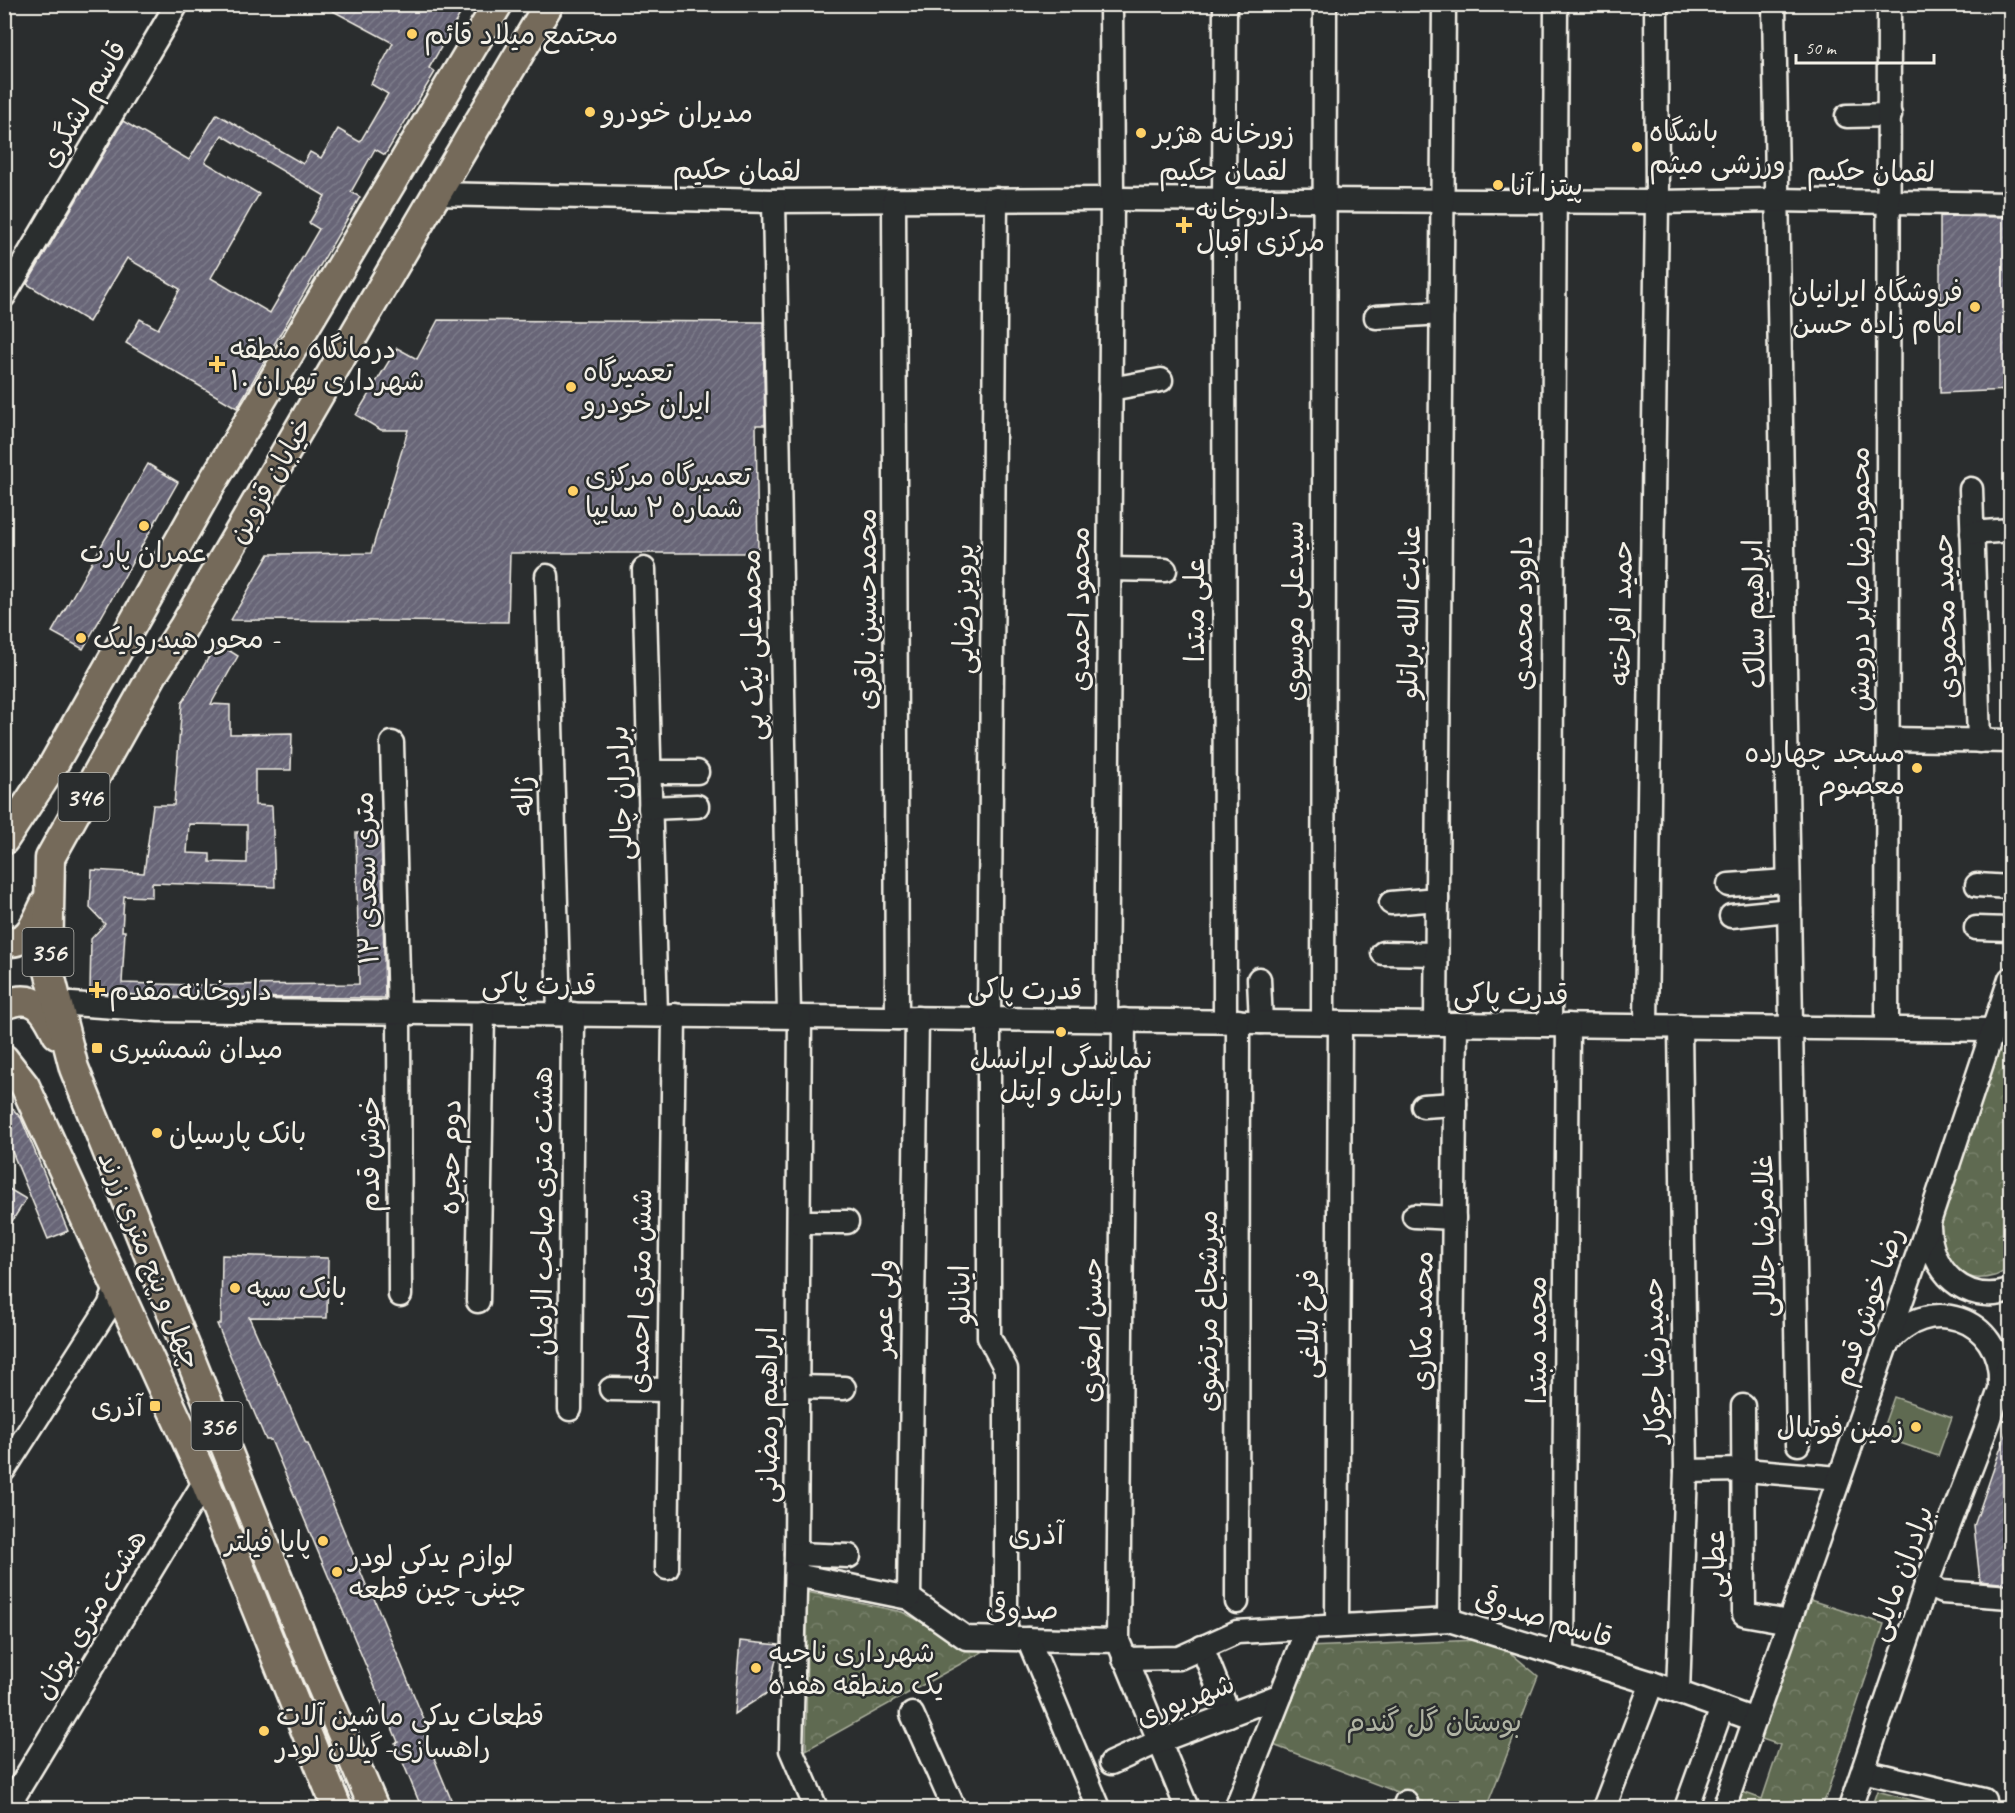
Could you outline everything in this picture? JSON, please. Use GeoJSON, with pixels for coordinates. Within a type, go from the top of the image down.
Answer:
{"type":"FeatureCollection","features":[{"type":"Feature","properties":{"kind":"main road","name":"خیابان قزوین"},"geometry":{"type":"LineString","coordinates":[[5,840],[52,767],[212,483],[498,4]]}},
{"type":"Feature","properties":{"kind":"main road","name":"خیابان قزوین"},"geometry":{"type":"LineString","coordinates":[[48,900],[50,858],[139,699],[219,567],[388,279],[435,194],[549,4]]}},
{"type":"Feature","properties":{"kind":"main road"},"geometry":{"type":"LineString","coordinates":[[102,678],[139,699]]}},
{"type":"Feature","properties":{"kind":"main road"},"geometry":{"type":"LineString","coordinates":[[4,942],[16,943],[26,939],[48,900]]}},
{"type":"Feature","properties":{"kind":"main road","name":"چهل و پنج متری زرند"},"geometry":{"type":"LineString","coordinates":[[48,900],[48,967],[74,1068],[316,1673],[374,1809]]}},
{"type":"Feature","properties":{"kind":"main road"},"geometry":{"type":"LineString","coordinates":[[4,1005],[19,1001],[34,1002],[45,1010],[74,1068]]}},
{"type":"Feature","properties":{"kind":"main road","name":"چهل و پنج متری زرند"},"geometry":{"type":"LineString","coordinates":[[4,1059],[25,1086],[205,1481],[337,1809]]}},
{"type":"Feature","properties":{"kind":"street","name":"قاسم لشگری"},"geometry":{"type":"LineString","coordinates":[[6,288],[177,4]]}},
{"type":"Feature","properties":{"kind":"street","name":"محمود احمدی"},"geometry":{"type":"LineString","coordinates":[[1111,4],[1109,569],[1115,1020]]}},
{"type":"Feature","properties":{"kind":"street","name":"علی مبتدا"},"geometry":{"type":"LineString","coordinates":[[1225,4],[1224,200],[1231,1021]]}},
{"type":"Feature","properties":{"kind":"street","name":"سیدعلی موسوی"},"geometry":{"type":"LineString","coordinates":[[1325,4],[1324,200],[1331,1022]]}},
{"type":"Feature","properties":{"kind":"street","name":"عنایت الله براتلو"},"geometry":{"type":"LineString","coordinates":[[1444,4],[1436,954],[1446,1024]]}},
{"type":"Feature","properties":{"kind":"street","name":"داوود محمدی"},"geometry":{"type":"LineString","coordinates":[[1556,4],[1559,1025]]}},
{"type":"Feature","properties":{"kind":"street","name":"حمید افراخته"},"geometry":{"type":"LineString","coordinates":[[1646,1026],[1657,202],[1656,4]]}},
{"type":"Feature","properties":{"kind":"street","name":"ابراهیم سالک"},"geometry":{"type":"LineString","coordinates":[[1774,4],[1791,1027]]}},
{"type":"Feature","properties":{"kind":"street","name":"محمودرضا صابر درویش"},"geometry":{"type":"LineString","coordinates":[[1887,1028],[1889,4]]}},
{"type":"Feature","properties":{"kind":"street"},"geometry":{"type":"LineString","coordinates":[[1847,116],[1890,115]]}},
{"type":"Feature","properties":{"kind":"street","name":"لقمان حکیم"},"geometry":{"type":"LineString","coordinates":[[435,194],[774,201],[1112,199],[1657,202],[1777,200],[2010,204]]}},
{"type":"Feature","properties":{"kind":"street","name":"محمدحسین باقری"},"geometry":{"type":"LineString","coordinates":[[894,200],[907,1018]]}},
{"type":"Feature","properties":{"kind":"street","name":"پرویز رضایی"},"geometry":{"type":"LineString","coordinates":[[989,1018],[996,200]]}},
{"type":"Feature","properties":{"kind":"street","name":"محمدعلی نیک پی"},"geometry":{"type":"LineString","coordinates":[[774,201],[794,1016]]}},
{"type":"Feature","properties":{"kind":"street"},"geometry":{"type":"LineString","coordinates":[[1376,316],[1442,313]]}},
{"type":"Feature","properties":{"kind":"street"},"geometry":{"type":"LineString","coordinates":[[1110,389],[1161,381]]}},
{"type":"Feature","properties":{"kind":"street","name":"حمید محمودی"},"geometry":{"type":"LineString","coordinates":[[1971,489],[1979,741]]}},
{"type":"Feature","properties":{"kind":"street"},"geometry":{"type":"LineString","coordinates":[[1972,533],[2010,530]]}},
{"type":"Feature","properties":{"kind":"street","name":"برادران چالی"},"geometry":{"type":"LineString","coordinates":[[644,569],[650,808],[665,1015]]}},
{"type":"Feature","properties":{"kind":"street"},"geometry":{"type":"LineString","coordinates":[[1109,569],[1165,570]]}},
{"type":"Feature","properties":{"kind":"street","name":"ژاله"},"geometry":{"type":"LineString","coordinates":[[547,576],[566,1014]]}},
{"type":"Feature","properties":{"kind":"street"},"geometry":{"type":"LineString","coordinates":[[1888,739],[2010,741]]}},
{"type":"Feature","properties":{"kind":"street","name":"۱۲ متری سعدی"},"geometry":{"type":"LineString","coordinates":[[392,743],[399,1012]]}},
{"type":"Feature","properties":{"kind":"street"},"geometry":{"type":"LineString","coordinates":[[650,772],[696,772]]}},
{"type":"Feature","properties":{"kind":"street"},"geometry":{"type":"LineString","coordinates":[[650,808],[697,806]]}},
{"type":"Feature","properties":{"kind":"street"},"geometry":{"type":"LineString","coordinates":[[1730,885],[1788,881]]}},
{"type":"Feature","properties":{"kind":"street"},"geometry":{"type":"LineString","coordinates":[[1977,885],[2010,887]]}},
{"type":"Feature","properties":{"kind":"street"},"geometry":{"type":"LineString","coordinates":[[1391,903],[1437,899]]}},
{"type":"Feature","properties":{"kind":"street"},"geometry":{"type":"LineString","coordinates":[[1731,916],[1789,910]]}},
{"type":"Feature","properties":{"kind":"street"},"geometry":{"type":"LineString","coordinates":[[1976,928],[2010,929]]}},
{"type":"Feature","properties":{"kind":"street"},"geometry":{"type":"LineString","coordinates":[[1383,953],[1436,954]]}},
{"type":"Feature","properties":{"kind":"street"},"geometry":{"type":"LineString","coordinates":[[1259,979],[1261,1022]]}},
{"type":"Feature","properties":{"kind":"street","name":"رضا خوش قدم"},"geometry":{"type":"LineString","coordinates":[[1724,1809],[1929,1222],[2010,979]]}},
{"type":"Feature","properties":{"kind":"street","name":"قدرت پاکی"},"geometry":{"type":"LineString","coordinates":[[57,1003],[159,1010],[1994,1030]]}},
{"type":"Feature","properties":{"kind":"street","name":"خوش قدم"},"geometry":{"type":"LineString","coordinates":[[399,1012],[400,1295]]}},
{"type":"Feature","properties":{"kind":"street","name":"دوم حجره"},"geometry":{"type":"LineString","coordinates":[[478,1301],[483,1013]]}},
{"type":"Feature","properties":{"kind":"street","name":"هشت متری صاحب الزمان"},"geometry":{"type":"LineString","coordinates":[[566,1014],[570,1408]]}},
{"type":"Feature","properties":{"kind":"street","name":"شش متری احمدی"},"geometry":{"type":"LineString","coordinates":[[665,1015],[669,1390],[667,1568]]}},
{"type":"Feature","properties":{"kind":"street","name":"ابراهیم رمضانی"},"geometry":{"type":"LineString","coordinates":[[794,1016],[799,1222],[796,1564],[791,1750],[816,1809]]}},
{"type":"Feature","properties":{"kind":"street","name":"ولی عصر"},"geometry":{"type":"LineString","coordinates":[[907,1018],[909,1598]]}},
{"type":"Feature","properties":{"kind":"street","name":"اینانلو"},"geometry":{"type":"LineString","coordinates":[[989,1018],[989,1336],[1006,1369],[1017,1639]]}},
{"type":"Feature","properties":{"kind":"street","name":"حسن اصغری"},"geometry":{"type":"LineString","coordinates":[[1115,1020],[1121,1650]]}},
{"type":"Feature","properties":{"kind":"street","name":"میرشجاع مرتضوی"},"geometry":{"type":"LineString","coordinates":[[1231,1021],[1237,1602]]}},
{"type":"Feature","properties":{"kind":"street","name":"فرخ بلاغی"},"geometry":{"type":"LineString","coordinates":[[1331,1022],[1337,1626]]}},
{"type":"Feature","properties":{"kind":"street","name":"محمد مکاری"},"geometry":{"type":"LineString","coordinates":[[1446,1024],[1455,1104],[1449,1620]]}},
{"type":"Feature","properties":{"kind":"street","name":"محمد مبتدا"},"geometry":{"type":"LineString","coordinates":[[1559,1025],[1563,1656]]}},
{"type":"Feature","properties":{"kind":"street","name":"حمیدرضا جوکار"},"geometry":{"type":"LineString","coordinates":[[1678,1692],[1686,1471],[1680,1026]]}},
{"type":"Feature","properties":{"kind":"street","name":"غلامرضا جلالی"},"geometry":{"type":"LineString","coordinates":[[1791,1027],[1798,1444]]}},
{"type":"Feature","properties":{"kind":"street"},"geometry":{"type":"LineString","coordinates":[[1423,1106],[1455,1104]]}},
{"type":"Feature","properties":{"kind":"street"},"geometry":{"type":"LineString","coordinates":[[1414,1216],[1454,1218]]}},
{"type":"Feature","properties":{"kind":"street"},"geometry":{"type":"LineString","coordinates":[[799,1222],[847,1222]]}},
{"type":"Feature","properties":{"kind":"street"},"geometry":{"type":"LineString","coordinates":[[1929,1222],[1931,1246],[1940,1268],[1948,1277],[1967,1289],[1979,1293],[1991,1294],[2010,1290]]}},
{"type":"Feature","properties":{"kind":"street"},"geometry":{"type":"LineString","coordinates":[[4,1470],[109,1306],[117,1287]]}},
{"type":"Feature","properties":{"kind":"street"},"geometry":{"type":"LineString","coordinates":[[1882,1354],[1894,1334],[1914,1320],[1938,1315],[1962,1320],[1982,1332],[1995,1352],[2000,1374],[1996,1402]]}},
{"type":"Feature","properties":{"kind":"street","name":"برادران مایلی"},"geometry":{"type":"LineString","coordinates":[[1850,1809],[1926,1585],[2010,1360]]}},
{"type":"Feature","properties":{"kind":"street"},"geometry":{"type":"LineString","coordinates":[[797,1387],[844,1388]]}},
{"type":"Feature","properties":{"kind":"street"},"geometry":{"type":"LineString","coordinates":[[610,1389],[669,1390]]}},
{"type":"Feature","properties":{"kind":"street"},"geometry":{"type":"LineString","coordinates":[[1743,1406],[1744,1470]]}},
{"type":"Feature","properties":{"kind":"street"},"geometry":{"type":"LineString","coordinates":[[1686,1471],[1744,1470],[1839,1478]]}},
{"type":"Feature","properties":{"kind":"street","name":"عطایی"},"geometry":{"type":"LineString","coordinates":[[1744,1470],[1744,1614],[1789,1622]]}},
{"type":"Feature","properties":{"kind":"street","name":"هشت متری بوتان"},"geometry":{"type":"LineString","coordinates":[[7,1809],[205,1481]]}},
{"type":"Feature","properties":{"kind":"street"},"geometry":{"type":"LineString","coordinates":[[796,1564],[849,1556]]}},
{"type":"Feature","properties":{"kind":"street","name":"صدوقی"},"geometry":{"type":"LineString","coordinates":[[796,1564],[909,1598],[966,1638],[1017,1639],[1179,1658],[1237,1632],[1308,1627]]}},
{"type":"Feature","properties":{"kind":"street"},"geometry":{"type":"LineString","coordinates":[[1926,1585],[1942,1592],[2010,1597]]}},
{"type":"Feature","properties":{"kind":"street","name":"قاسم صدوقی"},"geometry":{"type":"LineString","coordinates":[[1308,1627],[1449,1620],[1652,1683],[1755,1719]]}},
{"type":"Feature","properties":{"kind":"street"},"geometry":{"type":"LineString","coordinates":[[1236,1809],[1308,1627]]}},
{"type":"Feature","properties":{"kind":"street"},"geometry":{"type":"LineString","coordinates":[[1017,1639],[1099,1809]]}},
{"type":"Feature","properties":{"kind":"street"},"geometry":{"type":"LineString","coordinates":[[1202,1647],[1229,1715]]}},
{"type":"Feature","properties":{"kind":"street"},"geometry":{"type":"LineString","coordinates":[[1121,1650],[1186,1809]]}},
{"type":"Feature","properties":{"kind":"street"},"geometry":{"type":"LineString","coordinates":[[1604,1809],[1652,1683]]}},
{"type":"Feature","properties":{"kind":"street","name":"شهریوری"},"geometry":{"type":"LineString","coordinates":[[1111,1763],[1160,1741],[1281,1695]]}},
{"type":"Feature","properties":{"kind":"street"},"geometry":{"type":"LineString","coordinates":[[1686,1809],[1722,1708]]}},
{"type":"Feature","properties":{"kind":"street"},"geometry":{"type":"LineString","coordinates":[[912,1714],[954,1809]]}},
{"type":"Feature","properties":{"kind":"street"},"geometry":{"type":"LineString","coordinates":[[1863,1771],[1984,1800]]}},
{"type":"Feature","properties":{"kind":"green space"},"geometry":{"type":"Polygon","coordinates":[[[2010,1013],[2010,1268],[1994,1276],[1973,1277],[1956,1270],[1945,1255],[1939,1235],[1941,1211],[2010,1013]]]}},
{"type":"Feature","properties":{"kind":"green space","name":"زمین فوتبال"},"geometry":{"type":"Polygon","coordinates":[[[1894,1397],[1952,1417],[1938,1456],[1880,1436],[1894,1397]]]}},
{"type":"Feature","properties":{"kind":"green space"},"geometry":{"type":"Polygon","coordinates":[[[807,1592],[902,1612],[982,1652],[806,1750],[807,1592]]]}},
{"type":"Feature","properties":{"kind":"green space"},"geometry":{"type":"Polygon","coordinates":[[[1801,1597],[1884,1624],[1822,1808],[1728,1808],[1734,1789],[1762,1799],[1780,1745],[1753,1736],[1801,1597]]]}},
{"type":"Feature","properties":{"kind":"green space","name":"بوستان گل گندم"},"geometry":{"type":"Polygon","coordinates":[[[1479,1640],[1507,1650],[1538,1676],[1486,1808],[1439,1808],[1268,1743],[1306,1647],[1479,1640]]]}},
{"type":"Feature","properties":{"kind":"green space"},"geometry":{"type":"Polygon","coordinates":[[[1877,1791],[1941,1808],[1871,1808],[1877,1791]]]}},
{"type":"Feature","properties":{"kind":"building"},"geometry":{"type":"Polygon","coordinates":[[[320,4],[466,4],[429,68],[435,72],[385,155],[375,149],[351,192],[360,197],[237,408],[126,343],[140,319],[158,329],[180,289],[127,258],[89,322],[27,284],[123,121],[189,160],[217,114],[303,164],[310,152],[321,158],[338,129],[360,142],[388,94],[371,84],[393,43],[320,4]],[[222,135],[205,162],[259,194],[211,278],[270,313],[319,229],[309,223],[325,196],[222,135]]]}},
{"type":"Feature","properties":{"kind":"building","name":"فروشگاه ایرانیان امام زاده حسن"},"geometry":{"type":"Polygon","coordinates":[[[1940,216],[2006,217],[2010,224],[2010,390],[1940,393],[1940,216]]]}},
{"type":"Feature","properties":{"kind":"building"},"geometry":{"type":"Polygon","coordinates":[[[438,320],[763,322],[765,425],[756,425],[758,553],[510,553],[508,622],[231,620],[269,554],[371,553],[408,430],[381,430],[356,415],[397,348],[417,359],[438,320]]]}},
{"type":"Feature","properties":{"kind":"building"},"geometry":{"type":"Polygon","coordinates":[[[148,464],[178,482],[83,649],[52,632],[148,464]]]}},
{"type":"Feature","properties":{"kind":"building"},"geometry":{"type":"Polygon","coordinates":[[[217,643],[238,656],[211,704],[230,705],[230,734],[292,733],[291,770],[255,770],[255,805],[272,806],[275,887],[152,883],[152,897],[124,896],[122,931],[125,931],[122,983],[359,984],[356,833],[381,832],[385,998],[160,997],[90,991],[91,939],[105,924],[90,908],[92,870],[144,873],[153,805],[174,805],[182,703],[217,643]],[[189,824],[187,853],[210,854],[210,862],[247,863],[247,825],[189,824]]]}},
{"type":"Feature","properties":{"kind":"building"},"geometry":{"type":"Polygon","coordinates":[[[4,1099],[21,1118],[68,1231],[48,1239],[4,1132],[4,1099]]]}},
{"type":"Feature","properties":{"kind":"building"},"geometry":{"type":"Polygon","coordinates":[[[4,1186],[26,1199],[4,1234],[4,1186]]]}},
{"type":"Feature","properties":{"kind":"building"},"geometry":{"type":"Polygon","coordinates":[[[222,1255],[328,1258],[327,1318],[249,1317],[306,1444],[308,1444],[371,1597],[373,1596],[427,1727],[422,1729],[455,1809],[422,1809],[395,1743],[398,1742],[271,1440],[266,1440],[248,1398],[217,1324],[221,1324],[222,1255]]]}},
{"type":"Feature","properties":{"kind":"building"},"geometry":{"type":"Polygon","coordinates":[[[2008,1427],[2010,1428],[2010,1584],[1980,1581],[1974,1526],[2008,1427]]]}},
{"type":"Feature","properties":{"kind":"building","name":"شهرداری ناحیه یک منطقه هفده"},"geometry":{"type":"Polygon","coordinates":[[[740,1641],[779,1645],[769,1692],[734,1714],[740,1641]]]}},
{"type":"Feature","properties":{"kind":"place","name":"مجتمع میلاد قائم"},"geometry":{"type":"Point","coordinates":[412,34]}},
{"type":"Feature","properties":{"kind":"place","name":"مدیران خودرو"},"geometry":{"type":"Point","coordinates":[590,112]}},
{"type":"Feature","properties":{"kind":"place","name":"زورخانه هژبر"},"geometry":{"type":"Point","coordinates":[1141,133]}},
{"type":"Feature","properties":{"kind":"place","name":"باشگاه ورزشی میثم"},"geometry":{"type":"Point","coordinates":[1637,147]}},
{"type":"Feature","properties":{"kind":"place","name":"پیتزا آنا"},"geometry":{"type":"Point","coordinates":[1498,185]}},
{"type":"Feature","properties":{"kind":"place","name":"داروخانه مرکزی اقبال"},"geometry":{"type":"Point","coordinates":[1184,225]}},
{"type":"Feature","properties":{"kind":"place","name":"فروشگاه ایرانیان امام زاده حسن"},"geometry":{"type":"Point","coordinates":[1975,307]}},
{"type":"Feature","properties":{"kind":"place","name":"درمانگاه منطقه ۱۰ شهرداری تهران"},"geometry":{"type":"Point","coordinates":[217,364]}},
{"type":"Feature","properties":{"kind":"place","name":"تعمیرگاه ایران خودرو"},"geometry":{"type":"Point","coordinates":[571,387]}},
{"type":"Feature","properties":{"kind":"place","name":"تعمیرگاه مرکزی شماره ۲ سایپا"},"geometry":{"type":"Point","coordinates":[573,491]}},
{"type":"Feature","properties":{"kind":"place","name":"عمران پارت"},"geometry":{"type":"Point","coordinates":[144,526]}},
{"type":"Feature","properties":{"kind":"place","name":"محور هیدرولیک -"},"geometry":{"type":"Point","coordinates":[81,638]}},
{"type":"Feature","properties":{"kind":"place","name":"مسجد چهارده معصوم"},"geometry":{"type":"Point","coordinates":[1917,768]}},
{"type":"Feature","properties":{"kind":"place","name":"داروخانه مقدم"},"geometry":{"type":"Point","coordinates":[97,990]}},
{"type":"Feature","properties":{"kind":"place","name":"نمایندگی ایرانسل رایتل و اپتل"},"geometry":{"type":"Point","coordinates":[1061,1032]}},
{"type":"Feature","properties":{"kind":"place","name":"میدان شمشیری"},"geometry":{"type":"Point","coordinates":[97,1048]}},
{"type":"Feature","properties":{"kind":"place","name":"بانک پارسیان"},"geometry":{"type":"Point","coordinates":[157,1133]}},
{"type":"Feature","properties":{"kind":"place","name":"بانک سپه"},"geometry":{"type":"Point","coordinates":[235,1288]}},
{"type":"Feature","properties":{"kind":"place","name":"آذری"},"geometry":{"type":"Point","coordinates":[155,1406]}},
{"type":"Feature","properties":{"kind":"place","name":"زمین فوتبال"},"geometry":{"type":"Point","coordinates":[1916,1427]}},
{"type":"Feature","properties":{"kind":"place","name":"پایا فیلتر"},"geometry":{"type":"Point","coordinates":[323,1541]}},
{"type":"Feature","properties":{"kind":"place","name":"لوازم یدکی لودر چینی-چین قطعه"},"geometry":{"type":"Point","coordinates":[337,1572]}},
{"type":"Feature","properties":{"kind":"place","name":"شهرداری ناحیه یک منطقه هفده"},"geometry":{"type":"Point","coordinates":[756,1668]}},
{"type":"Feature","properties":{"kind":"place","name":"قطعات یدکی ماشین آلات راهسازی-گیلان لودر"},"geometry":{"type":"Point","coordinates":[264,1731]}},
{"type":"Feature","properties":{"kind":"district","name":"آذری"},"geometry":{"type":"Point","coordinates":[1036,1534]}}]}
